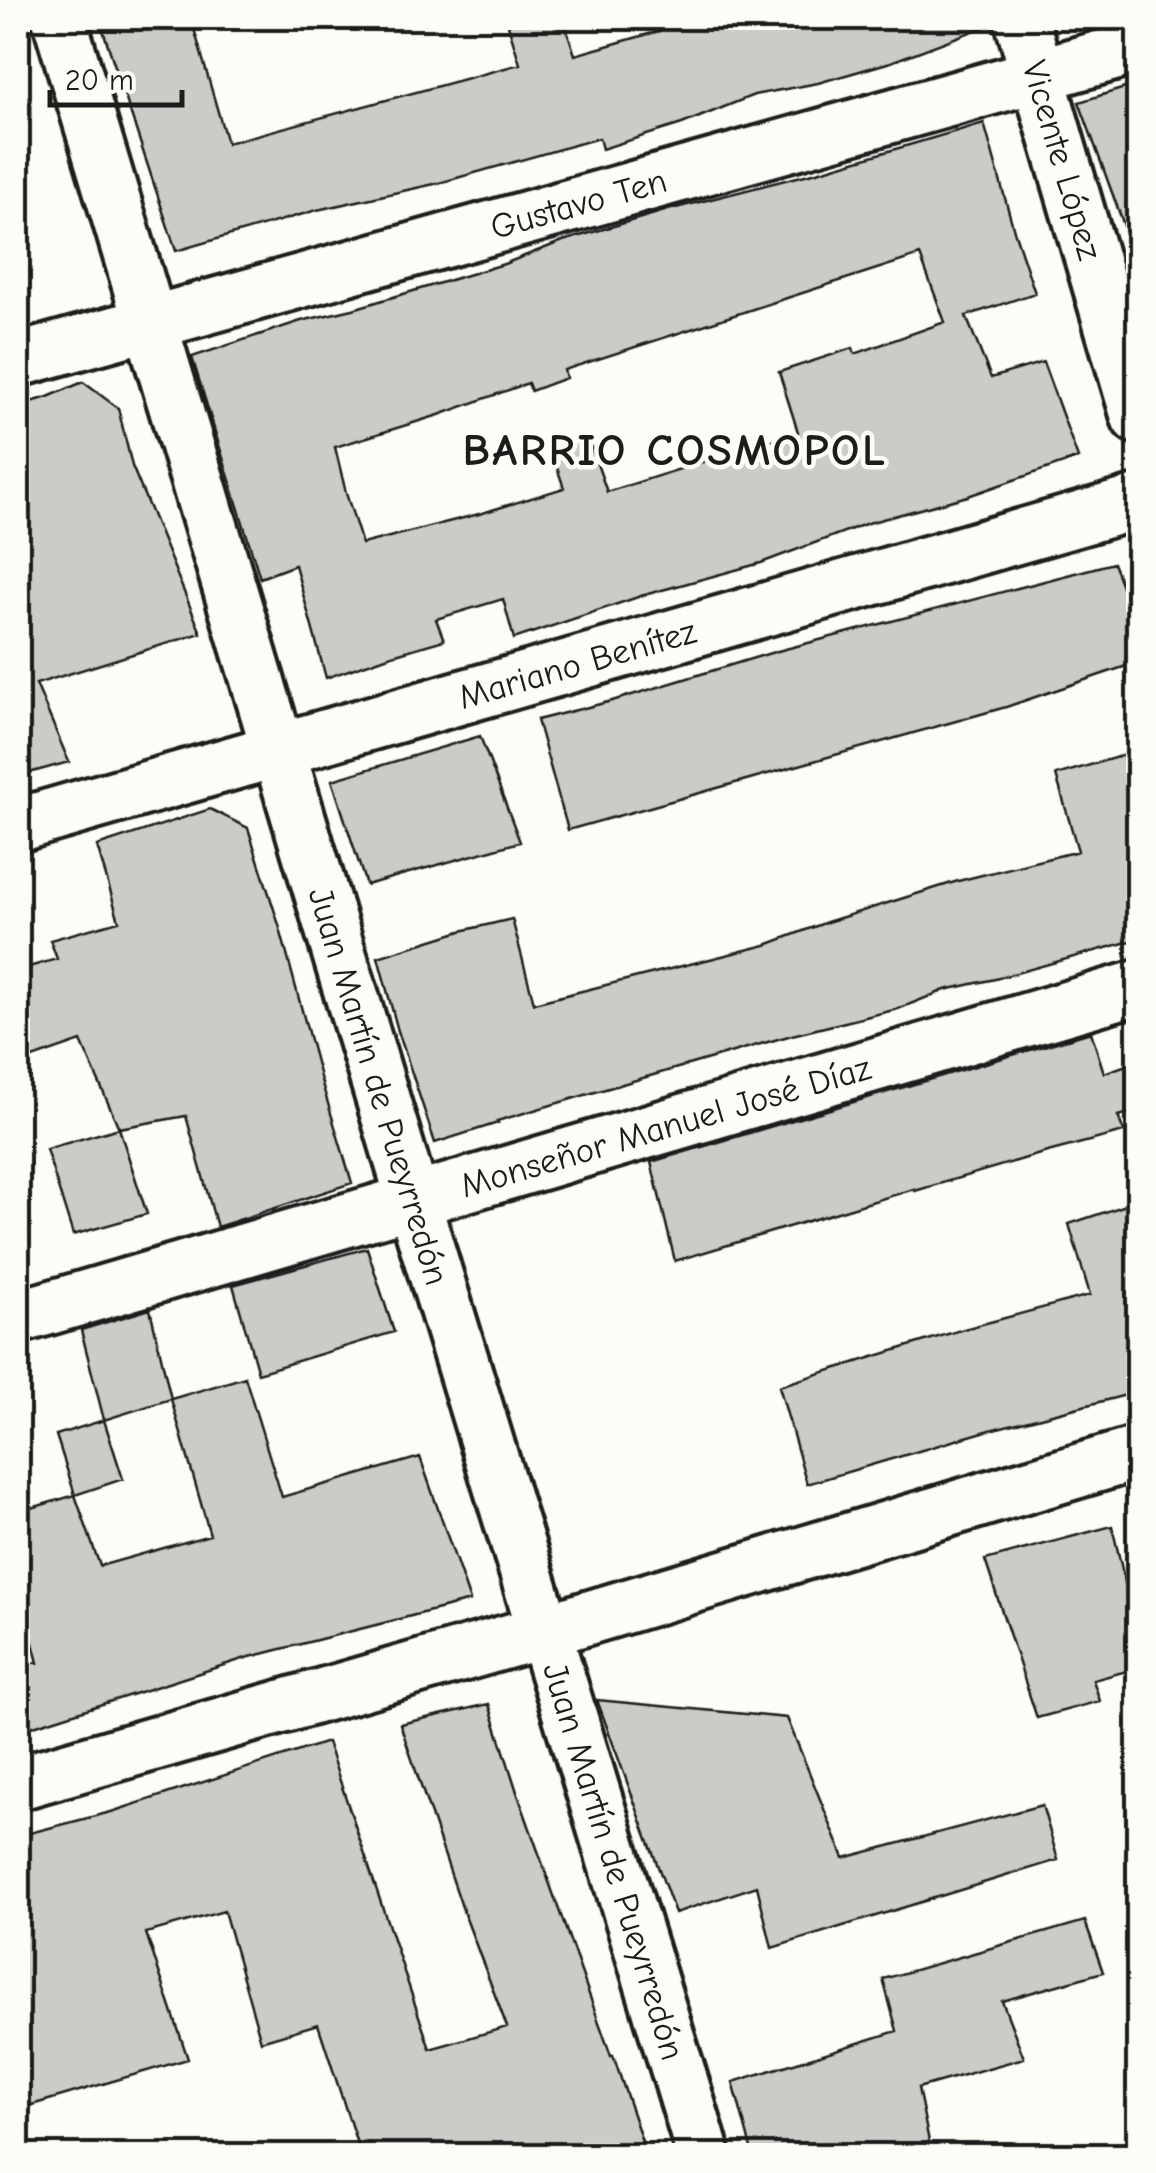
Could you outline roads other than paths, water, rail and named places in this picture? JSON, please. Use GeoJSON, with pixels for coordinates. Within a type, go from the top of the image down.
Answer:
{"type":"FeatureCollection","features":[{"type":"Feature","properties":{"kind":"street","name":"Juan Martín de Pueyrredón"},"geometry":{"type":"LineString","coordinates":[[59,18],[704,2156]]}},
{"type":"Feature","properties":{"kind":"street","name":"Vicente López"},"geometry":{"type":"LineString","coordinates":[[1021,18],[1138,416]]}},
{"type":"Feature","properties":{"kind":"street","name":"Gustavo Ten"},"geometry":{"type":"LineString","coordinates":[[18,360],[1138,47]]}},
{"type":"Feature","properties":{"kind":"street","name":"Mariano Benítez"},"geometry":{"type":"LineString","coordinates":[[18,825],[1138,502]]}},
{"type":"Feature","properties":{"kind":"street","name":"Monseñor Manuel José Díaz"},"geometry":{"type":"LineString","coordinates":[[18,1317],[1138,987]]}},
{"type":"Feature","properties":{"kind":"street"},"geometry":{"type":"LineString","coordinates":[[18,1784],[1138,1454]]}},
{"type":"Feature","properties":{"kind":"district","name":"BARRIO COSMOPOL"},"geometry":{"type":"Point","coordinates":[675,450]}}]}
